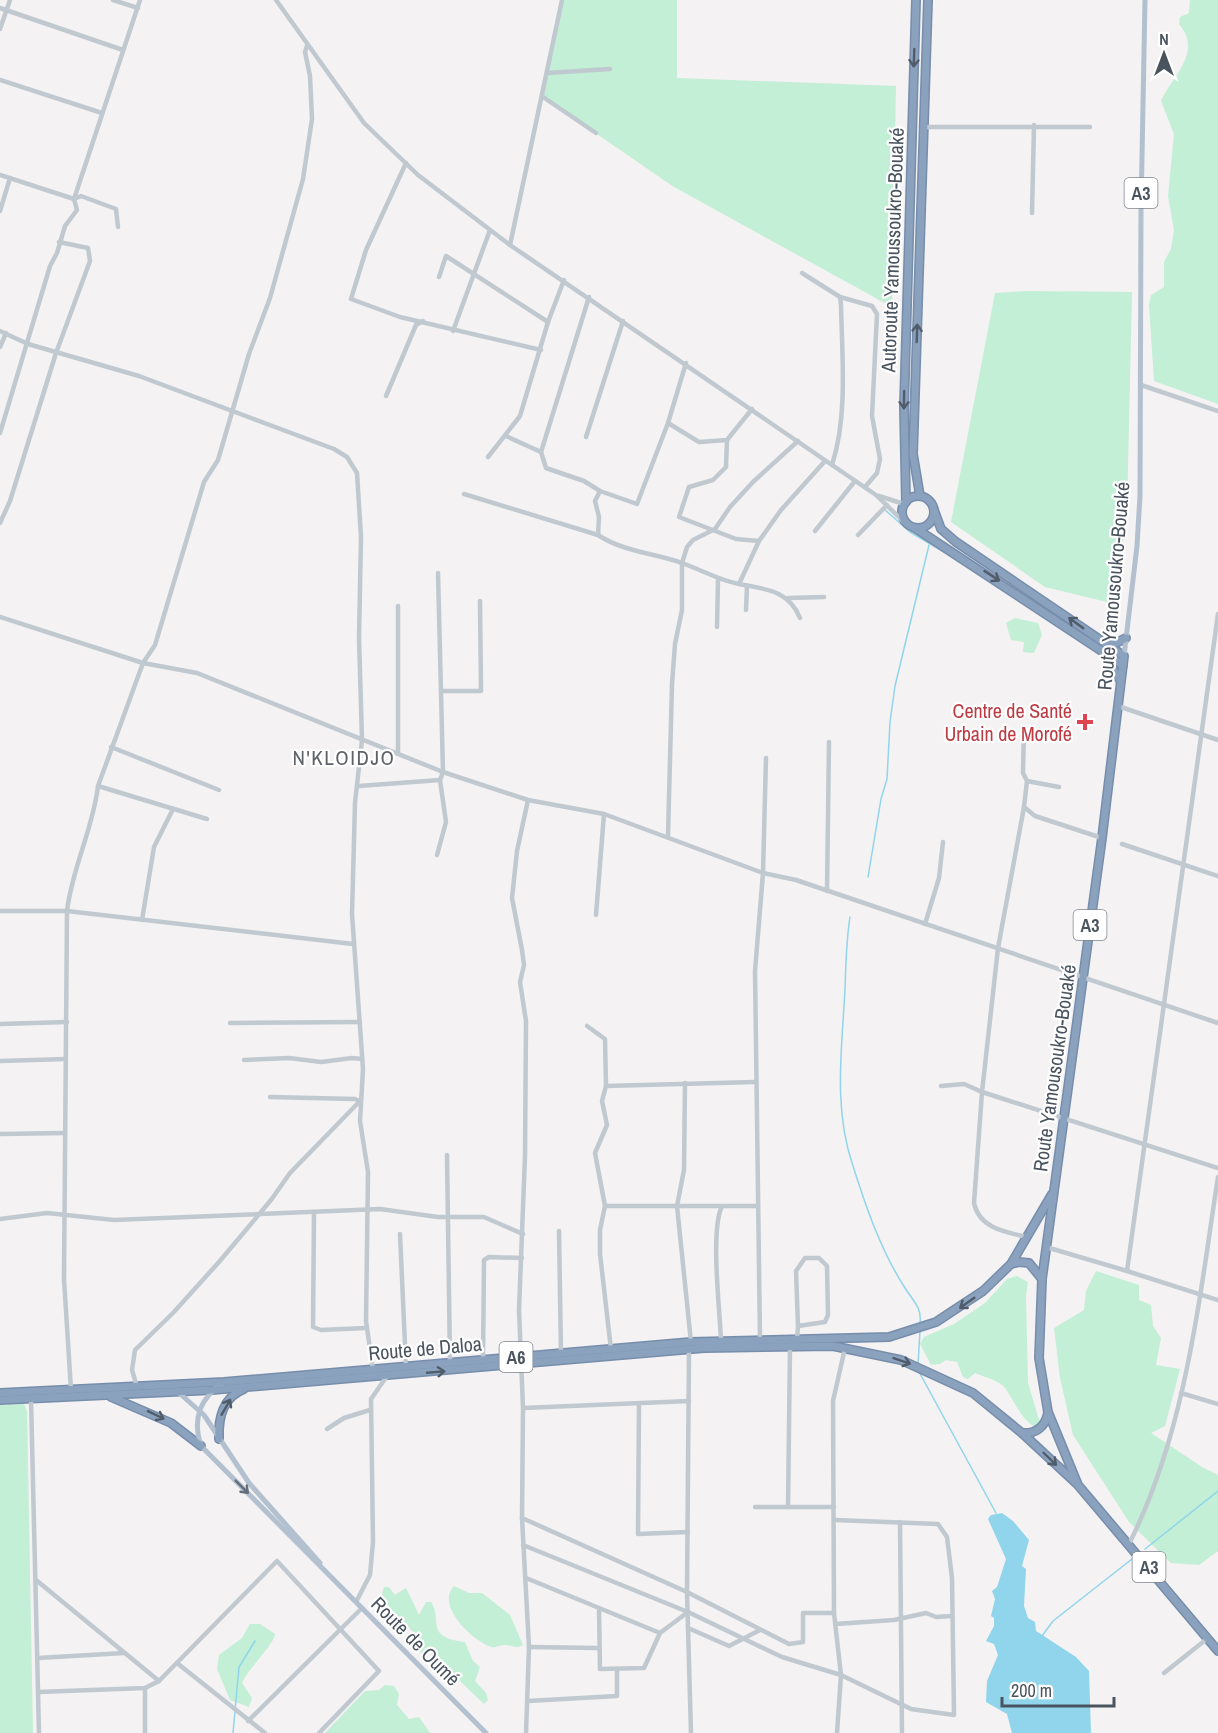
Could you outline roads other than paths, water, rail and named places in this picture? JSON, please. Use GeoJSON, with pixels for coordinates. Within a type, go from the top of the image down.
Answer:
{"type":"FeatureCollection","features":[{"type":"Feature","properties":{"kind":"highway","name":"Autoroute Yamoussoukro-Bouaké"},"geometry":{"type":"LineString","coordinates":[[905,503],[904,407],[916,0]]}},
{"type":"Feature","properties":{"kind":"highway","name":"Autoroute Yamoussoukro-Bouaké"},"geometry":{"type":"LineString","coordinates":[[920,496],[913,454],[928,0]]}},
{"type":"Feature","properties":{"kind":"highway"},"geometry":{"type":"LineString","coordinates":[[1123,665],[943,544],[904,522],[902,511],[905,503],[920,496],[929,501],[941,529],[956,542],[1124,656]]}},
{"type":"Feature","properties":{"kind":"highway"},"geometry":{"type":"LineString","coordinates":[[915,528],[929,524],[934,510]]}},
{"type":"Feature","properties":{"kind":"highway"},"geometry":{"type":"LineString","coordinates":[[1104,644],[1112,645],[1126,638]]}},
{"type":"Feature","properties":{"kind":"highway"},"geometry":{"type":"LineString","coordinates":[[1101,652],[1121,682]]}},
{"type":"Feature","properties":{"kind":"highway","name":"Route Yamousoukro-Bouaké"},"geometry":{"type":"LineString","coordinates":[[1042,1279],[1102,838],[1124,656]]}},
{"type":"Feature","properties":{"kind":"highway","name":"A6"},"geometry":{"type":"LineString","coordinates":[[1011,1264],[1053,1192]]}},
{"type":"Feature","properties":{"kind":"highway"},"geometry":{"type":"LineString","coordinates":[[1011,1264],[1029,1263],[1042,1279]]}},
{"type":"Feature","properties":{"kind":"highway","name":"Route de Daloa"},"geometry":{"type":"LineString","coordinates":[[105,1395],[212,1390],[387,1376],[721,1341],[890,1336],[921,1329],[966,1304],[1011,1264]]}},
{"type":"Feature","properties":{"kind":"highway","name":"A3"},"geometry":{"type":"LineString","coordinates":[[1042,1279],[1039,1358],[1048,1412],[1078,1485],[1213,1640],[1218,1651]]}},
{"type":"Feature","properties":{"kind":"highway"},"geometry":{"type":"LineString","coordinates":[[845,1348],[846,1339]]}},
{"type":"Feature","properties":{"kind":"highway","name":"Route de Daloa"},"geometry":{"type":"LineString","coordinates":[[0,1393],[168,1386],[450,1362],[522,1361],[610,1349],[690,1346],[845,1348]]}},
{"type":"Feature","properties":{"kind":"highway","name":"A6"},"geometry":{"type":"LineString","coordinates":[[845,1348],[902,1360],[973,1392],[1078,1485]]}},
{"type":"Feature","properties":{"kind":"highway"},"geometry":{"type":"LineString","coordinates":[[219,1439],[219,1421],[224,1406],[239,1391],[251,1387]]}},
{"type":"Feature","properties":{"kind":"highway"},"geometry":{"type":"LineString","coordinates":[[105,1395],[171,1423],[201,1446]]}},
{"type":"Feature","properties":{"kind":"highway","name":"A6"},"geometry":{"type":"LineString","coordinates":[[0,1400],[105,1395]]}},
{"type":"Feature","properties":{"kind":"highway"},"geometry":{"type":"LineString","coordinates":[[1022,1433],[1033,1432],[1041,1427],[1048,1412]]}},
{"type":"Feature","properties":{"kind":"main road","name":"Route Yamousoukro-Bouaké"},"geometry":{"type":"LineString","coordinates":[[1124,656],[1137,546],[1145,0]]}},
{"type":"Feature","properties":{"kind":"main road"},"geometry":{"type":"LineString","coordinates":[[224,1382],[212,1390],[199,1410],[197,1429],[201,1446],[324,1570]]}},
{"type":"Feature","properties":{"kind":"main road"},"geometry":{"type":"LineString","coordinates":[[168,1386],[179,1392],[199,1410],[249,1483],[324,1570]]}},
{"type":"Feature","properties":{"kind":"main road","name":"Route de Oumé"},"geometry":{"type":"LineString","coordinates":[[324,1570],[486,1733]]}},
{"type":"Feature","properties":{"kind":"street"},"geometry":{"type":"LineString","coordinates":[[0,29],[3,9],[9,0]]}},
{"type":"Feature","properties":{"kind":"street"},"geometry":{"type":"LineString","coordinates":[[112,0],[138,8]]}},
{"type":"Feature","properties":{"kind":"street"},"geometry":{"type":"LineString","coordinates":[[0,433],[59,242],[65,226],[77,210],[74,199],[140,0]]}},
{"type":"Feature","properties":{"kind":"street"},"geometry":{"type":"LineString","coordinates":[[276,0],[348,103],[406,164],[510,245],[866,487],[904,522]]}},
{"type":"Feature","properties":{"kind":"street"},"geometry":{"type":"LineString","coordinates":[[510,245],[562,0]]}},
{"type":"Feature","properties":{"kind":"street"},"geometry":{"type":"LineString","coordinates":[[3,9],[123,50]]}},
{"type":"Feature","properties":{"kind":"street"},"geometry":{"type":"LineString","coordinates":[[70,1390],[64,1279],[64,1214],[67,911],[70,883],[82,858],[96,806],[98,786],[111,747],[143,663],[156,645],[198,500],[204,482],[218,460],[249,354],[270,298],[303,179],[312,119],[310,76],[305,52],[307,46]]}},
{"type":"Feature","properties":{"kind":"street"},"geometry":{"type":"LineString","coordinates":[[547,73],[610,69]]}},
{"type":"Feature","properties":{"kind":"street"},"geometry":{"type":"LineString","coordinates":[[0,80],[102,113]]}},
{"type":"Feature","properties":{"kind":"street"},"geometry":{"type":"LineString","coordinates":[[543,97],[596,133]]}},
{"type":"Feature","properties":{"kind":"street"},"geometry":{"type":"LineString","coordinates":[[924,127],[1034,125],[1090,128]]}},
{"type":"Feature","properties":{"kind":"street"},"geometry":{"type":"LineString","coordinates":[[1032,213],[1034,125]]}},
{"type":"Feature","properties":{"kind":"street"},"geometry":{"type":"LineString","coordinates":[[406,164],[366,250],[351,299],[400,317],[541,350]]}},
{"type":"Feature","properties":{"kind":"street"},"geometry":{"type":"LineString","coordinates":[[0,175],[74,199],[81,196],[116,209],[118,227]]}},
{"type":"Feature","properties":{"kind":"street"},"geometry":{"type":"LineString","coordinates":[[0,211],[10,178]]}},
{"type":"Feature","properties":{"kind":"street"},"geometry":{"type":"LineString","coordinates":[[453,331],[473,271],[490,230]]}},
{"type":"Feature","properties":{"kind":"street"},"geometry":{"type":"LineString","coordinates":[[0,523],[10,501],[56,353],[90,261],[88,248],[59,242]]}},
{"type":"Feature","properties":{"kind":"street"},"geometry":{"type":"LineString","coordinates":[[439,277],[446,256],[473,271],[548,322]]}},
{"type":"Feature","properties":{"kind":"street"},"geometry":{"type":"LineString","coordinates":[[802,273],[840,297],[872,306],[877,315],[872,416],[880,459],[877,473],[866,487]]}},
{"type":"Feature","properties":{"kind":"street"},"geometry":{"type":"LineString","coordinates":[[488,457],[520,416],[548,322],[564,280]]}},
{"type":"Feature","properties":{"kind":"street"},"geometry":{"type":"LineString","coordinates":[[589,297],[541,452],[546,468],[584,481],[600,491],[632,503],[640,501],[655,452],[668,423],[686,363]]}},
{"type":"Feature","properties":{"kind":"street"},"geometry":{"type":"LineString","coordinates":[[832,465],[839,440],[841,413],[840,297]]}},
{"type":"Feature","properties":{"kind":"street"},"geometry":{"type":"LineString","coordinates":[[386,396],[416,325],[423,321]]}},
{"type":"Feature","properties":{"kind":"street"},"geometry":{"type":"LineString","coordinates":[[586,437],[623,321]]}},
{"type":"Feature","properties":{"kind":"street"},"geometry":{"type":"LineString","coordinates":[[0,347],[3,332],[28,344],[139,376],[334,448],[347,457],[357,473],[361,537],[359,638],[362,740],[359,786],[355,802],[353,944],[362,1059],[363,1090],[360,1101],[360,1121],[368,1172],[366,1328],[373,1370]]}},
{"type":"Feature","properties":{"kind":"street"},"geometry":{"type":"LineString","coordinates":[[1141,385],[1218,411]]}},
{"type":"Feature","properties":{"kind":"street"},"geometry":{"type":"LineString","coordinates":[[752,409],[727,440],[726,467],[713,480],[689,487],[679,517],[694,525],[715,529],[736,538],[759,541]]}},
{"type":"Feature","properties":{"kind":"street"},"geometry":{"type":"LineString","coordinates":[[668,423],[699,442],[727,440]]}},
{"type":"Feature","properties":{"kind":"street"},"geometry":{"type":"LineString","coordinates":[[506,436],[541,452]]}},
{"type":"Feature","properties":{"kind":"street"},"geometry":{"type":"LineString","coordinates":[[668,836],[672,684],[675,644],[682,610],[682,563],[687,547],[693,540],[715,529],[730,507],[753,482],[798,441]]}},
{"type":"Feature","properties":{"kind":"street"},"geometry":{"type":"LineString","coordinates":[[739,584],[759,541],[781,510],[825,461]]}},
{"type":"Feature","properties":{"kind":"street"},"geometry":{"type":"LineString","coordinates":[[815,531],[855,481]]}},
{"type":"Feature","properties":{"kind":"street"},"geometry":{"type":"LineString","coordinates":[[598,535],[599,517],[595,501],[600,491]]}},
{"type":"Feature","properties":{"kind":"street"},"geometry":{"type":"LineString","coordinates":[[464,494],[598,535],[611,544],[682,563],[718,580],[777,592],[788,598],[824,597]]}},
{"type":"Feature","properties":{"kind":"street"},"geometry":{"type":"LineString","coordinates":[[876,495],[905,503]]}},
{"type":"Feature","properties":{"kind":"street"},"geometry":{"type":"LineString","coordinates":[[858,536],[887,505]]}},
{"type":"Feature","properties":{"kind":"street"},"geometry":{"type":"LineString","coordinates":[[437,855],[446,822],[440,780],[444,772],[438,573]]}},
{"type":"Feature","properties":{"kind":"street"},"geometry":{"type":"LineString","coordinates":[[717,627],[718,580]]}},
{"type":"Feature","properties":{"kind":"street"},"geometry":{"type":"LineString","coordinates":[[746,610],[747,586]]}},
{"type":"Feature","properties":{"kind":"street"},"geometry":{"type":"LineString","coordinates":[[788,598],[800,618]]}},
{"type":"Feature","properties":{"kind":"street"},"geometry":{"type":"LineString","coordinates":[[442,691],[481,691],[480,601]]}},
{"type":"Feature","properties":{"kind":"street"},"geometry":{"type":"LineString","coordinates":[[398,606],[400,655],[398,754]]}},
{"type":"Feature","properties":{"kind":"street"},"geometry":{"type":"LineString","coordinates":[[1127,1271],[1218,614]]}},
{"type":"Feature","properties":{"kind":"street"},"geometry":{"type":"LineString","coordinates":[[0,617],[143,663],[197,674],[444,772],[528,800],[604,814],[763,873],[796,879],[1218,1023]]}},
{"type":"Feature","properties":{"kind":"street"},"geometry":{"type":"LineString","coordinates":[[1118,706],[1218,740]]}},
{"type":"Feature","properties":{"kind":"street"},"geometry":{"type":"LineString","coordinates":[[1024,728],[1023,773],[1027,781],[998,948],[975,1179],[976,1216],[1000,1230],[1028,1237]]}},
{"type":"Feature","properties":{"kind":"street"},"geometry":{"type":"LineString","coordinates":[[827,891],[829,742]]}},
{"type":"Feature","properties":{"kind":"street"},"geometry":{"type":"LineString","coordinates":[[111,747],[219,790]]}},
{"type":"Feature","properties":{"kind":"street"},"geometry":{"type":"LineString","coordinates":[[760,1340],[754,1082],[755,971],[763,873],[766,758]]}},
{"type":"Feature","properties":{"kind":"street"},"geometry":{"type":"LineString","coordinates":[[359,786],[440,780]]}},
{"type":"Feature","properties":{"kind":"street"},"geometry":{"type":"LineString","coordinates":[[1027,781],[1059,787]]}},
{"type":"Feature","properties":{"kind":"street"},"geometry":{"type":"LineString","coordinates":[[98,786],[207,819]]}},
{"type":"Feature","properties":{"kind":"street"},"geometry":{"type":"LineString","coordinates":[[526,1733],[529,1647],[522,1518],[523,1408],[519,1310],[523,1234],[526,1021],[520,982],[523,957],[512,898],[517,851],[528,800]]}},
{"type":"Feature","properties":{"kind":"street"},"geometry":{"type":"LineString","coordinates":[[1024,807],[1035,816],[1102,838]]}},
{"type":"Feature","properties":{"kind":"street"},"geometry":{"type":"LineString","coordinates":[[142,920],[154,847],[173,809]]}},
{"type":"Feature","properties":{"kind":"street"},"geometry":{"type":"LineString","coordinates":[[596,915],[604,814]]}},
{"type":"Feature","properties":{"kind":"street"},"geometry":{"type":"LineString","coordinates":[[1020,824],[1035,816]]}},
{"type":"Feature","properties":{"kind":"street"},"geometry":{"type":"LineString","coordinates":[[926,924],[939,878],[943,842]]}},
{"type":"Feature","properties":{"kind":"street"},"geometry":{"type":"LineString","coordinates":[[1122,844],[1218,876]]}},
{"type":"Feature","properties":{"kind":"street"},"geometry":{"type":"LineString","coordinates":[[0,911],[67,911],[353,944]]}},
{"type":"Feature","properties":{"kind":"street"},"geometry":{"type":"LineString","coordinates":[[0,1024],[67,1022]]}},
{"type":"Feature","properties":{"kind":"street"},"geometry":{"type":"LineString","coordinates":[[230,1023],[360,1022]]}},
{"type":"Feature","properties":{"kind":"street"},"geometry":{"type":"LineString","coordinates":[[587,1026],[605,1039],[606,1086],[602,1101],[607,1125],[595,1153],[605,1206],[600,1230],[600,1254],[610,1349]]}},
{"type":"Feature","properties":{"kind":"street"},"geometry":{"type":"LineString","coordinates":[[244,1060],[289,1058],[321,1062],[362,1059]]}},
{"type":"Feature","properties":{"kind":"street"},"geometry":{"type":"LineString","coordinates":[[0,1061],[66,1059]]}},
{"type":"Feature","properties":{"kind":"street"},"geometry":{"type":"LineString","coordinates":[[606,1086],[754,1082]]}},
{"type":"Feature","properties":{"kind":"street"},"geometry":{"type":"LineString","coordinates":[[685,1083],[684,1170],[677,1206],[690,1346],[687,1592],[691,1733]]}},
{"type":"Feature","properties":{"kind":"street"},"geometry":{"type":"LineString","coordinates":[[941,1086],[964,1084],[982,1092],[1218,1168]]}},
{"type":"Feature","properties":{"kind":"street"},"geometry":{"type":"LineString","coordinates":[[270,1097],[360,1101]]}},
{"type":"Feature","properties":{"kind":"street"},"geometry":{"type":"LineString","coordinates":[[137,1387],[132,1370],[135,1350],[173,1313],[271,1200],[290,1173],[360,1101]]}},
{"type":"Feature","properties":{"kind":"street"},"geometry":{"type":"LineString","coordinates":[[0,1134],[65,1133]]}},
{"type":"Feature","properties":{"kind":"street"},"geometry":{"type":"LineString","coordinates":[[447,1155],[450,1362]]}},
{"type":"Feature","properties":{"kind":"street"},"geometry":{"type":"LineString","coordinates":[[1130,1544],[1148,1508],[1161,1472],[1181,1393],[1200,1295],[1218,1177]]}},
{"type":"Feature","properties":{"kind":"street"},"geometry":{"type":"LineString","coordinates":[[605,1206],[757,1206]]}},
{"type":"Feature","properties":{"kind":"street"},"geometry":{"type":"LineString","coordinates":[[721,1341],[717,1234],[718,1213],[722,1206]]}},
{"type":"Feature","properties":{"kind":"street"},"geometry":{"type":"LineString","coordinates":[[0,1219],[31,1214],[64,1214],[114,1220],[258,1213],[346,1212],[369,1209],[448,1217],[484,1217],[523,1234]]}},
{"type":"Feature","properties":{"kind":"street"},"geometry":{"type":"LineString","coordinates":[[314,1212],[313,1327],[321,1330],[366,1328]]}},
{"type":"Feature","properties":{"kind":"street"},"geometry":{"type":"LineString","coordinates":[[559,1231],[561,1354]]}},
{"type":"Feature","properties":{"kind":"street"},"geometry":{"type":"LineString","coordinates":[[400,1233],[406,1366]]}},
{"type":"Feature","properties":{"kind":"street"},"geometry":{"type":"LineString","coordinates":[[1046,1247],[1218,1300]]}},
{"type":"Feature","properties":{"kind":"street"},"geometry":{"type":"LineString","coordinates":[[483,1360],[484,1260],[489,1257],[522,1258]]}},
{"type":"Feature","properties":{"kind":"street"},"geometry":{"type":"LineString","coordinates":[[797,1340],[796,1271],[805,1258],[819,1258],[827,1266],[828,1315],[825,1322],[798,1326]]}},
{"type":"Feature","properties":{"kind":"street"},"geometry":{"type":"LineString","coordinates":[[788,1507],[790,1347]]}},
{"type":"Feature","properties":{"kind":"street"},"geometry":{"type":"LineString","coordinates":[[837,1733],[841,1675],[834,1613],[833,1401],[845,1348]]}},
{"type":"Feature","properties":{"kind":"street"},"geometry":{"type":"LineString","coordinates":[[356,1602],[370,1575],[373,1542],[370,1410],[374,1393],[387,1376]]}},
{"type":"Feature","properties":{"kind":"street"},"geometry":{"type":"LineString","coordinates":[[1181,1393],[1218,1404]]}},
{"type":"Feature","properties":{"kind":"street"},"geometry":{"type":"LineString","coordinates":[[31,1398],[39,1733]]}},
{"type":"Feature","properties":{"kind":"street"},"geometry":{"type":"LineString","coordinates":[[523,1408],[689,1401]]}},
{"type":"Feature","properties":{"kind":"street"},"geometry":{"type":"LineString","coordinates":[[639,1403],[638,1533],[688,1532]]}},
{"type":"Feature","properties":{"kind":"street"},"geometry":{"type":"LineString","coordinates":[[327,1429],[344,1418],[370,1410]]}},
{"type":"Feature","properties":{"kind":"street"},"geometry":{"type":"LineString","coordinates":[[755,1507],[834,1507]]}},
{"type":"Feature","properties":{"kind":"street"},"geometry":{"type":"LineString","coordinates":[[522,1518],[687,1592],[789,1644],[803,1642],[803,1613],[834,1613]]}},
{"type":"Feature","properties":{"kind":"street"},"geometry":{"type":"LineString","coordinates":[[523,1545],[688,1612],[782,1657],[841,1675],[911,1709],[954,1715],[952,1578],[947,1538],[938,1524],[835,1520]]}},
{"type":"Feature","properties":{"kind":"street"},"geometry":{"type":"LineString","coordinates":[[900,1521],[903,1733]]}},
{"type":"Feature","properties":{"kind":"street"},"geometry":{"type":"LineString","coordinates":[[38,1692],[146,1688],[159,1681],[277,1561],[379,1671],[319,1733]]}},
{"type":"Feature","properties":{"kind":"street"},"geometry":{"type":"LineString","coordinates":[[526,1578],[660,1633]]}},
{"type":"Feature","properties":{"kind":"street"},"geometry":{"type":"LineString","coordinates":[[36,1580],[159,1681]]}},
{"type":"Feature","properties":{"kind":"street"},"geometry":{"type":"LineString","coordinates":[[248,1721],[362,1608]]}},
{"type":"Feature","properties":{"kind":"street"},"geometry":{"type":"LineString","coordinates":[[599,1608],[600,1669],[644,1668],[660,1633],[688,1612]]}},
{"type":"Feature","properties":{"kind":"street"},"geometry":{"type":"LineString","coordinates":[[835,1624],[926,1613],[936,1617],[952,1617]]}},
{"type":"Feature","properties":{"kind":"street"},"geometry":{"type":"LineString","coordinates":[[688,1628],[729,1646],[745,1640],[760,1630]]}},
{"type":"Feature","properties":{"kind":"street"},"geometry":{"type":"LineString","coordinates":[[1164,1673],[1213,1640]]}},
{"type":"Feature","properties":{"kind":"street"},"geometry":{"type":"LineString","coordinates":[[529,1647],[598,1648]]}},
{"type":"Feature","properties":{"kind":"street"},"geometry":{"type":"LineString","coordinates":[[38,1658],[124,1653]]}},
{"type":"Feature","properties":{"kind":"street"},"geometry":{"type":"LineString","coordinates":[[177,1663],[265,1733]]}},
{"type":"Feature","properties":{"kind":"street"},"geometry":{"type":"LineString","coordinates":[[528,1701],[617,1696],[617,1669]]}},
{"type":"Feature","properties":{"kind":"street"},"geometry":{"type":"LineString","coordinates":[[145,1733],[146,1688]]}},
{"type":"Feature","properties":{"kind":"water"},"geometry":{"type":"Polygon","coordinates":[[[1002,1513],[1013,1521],[1029,1540],[1022,1566],[1026,1569],[1024,1606],[1028,1618],[1035,1622],[1036,1631],[1076,1657],[1089,1671],[1091,1733],[1012,1733],[1007,1714],[986,1702],[987,1681],[998,1655],[994,1644],[986,1641],[994,1626],[994,1618],[991,1616],[995,1599],[992,1591],[997,1587],[1006,1559],[988,1519],[991,1515],[1002,1513]]]}},
{"type":"Feature","properties":{"kind":"waterway"},"geometry":{"type":"LineString","coordinates":[[884,509],[910,532],[956,559]]}},
{"type":"Feature","properties":{"kind":"waterway"},"geometry":{"type":"LineString","coordinates":[[868,877],[881,799],[887,779],[890,722],[895,686],[929,545]]}},
{"type":"Feature","properties":{"kind":"waterway"},"geometry":{"type":"LineString","coordinates":[[970,568],[974,571]]}},
{"type":"Feature","properties":{"kind":"waterway"},"geometry":{"type":"LineString","coordinates":[[850,917],[840,1078],[843,1122],[853,1166],[869,1213],[896,1274],[918,1308],[920,1323]]}},
{"type":"Feature","properties":{"kind":"waterway"},"geometry":{"type":"LineString","coordinates":[[918,1365],[920,1331]]}},
{"type":"Feature","properties":{"kind":"waterway"},"geometry":{"type":"LineString","coordinates":[[918,1370],[996,1513]]}},
{"type":"Feature","properties":{"kind":"waterway"},"geometry":{"type":"LineString","coordinates":[[1145,1549],[1218,1491]]}},
{"type":"Feature","properties":{"kind":"waterway"},"geometry":{"type":"LineString","coordinates":[[1042,1636],[1053,1621],[1132,1559]]}},
{"type":"Feature","properties":{"kind":"waterway"},"geometry":{"type":"LineString","coordinates":[[233,1733],[239,1667],[255,1641]]}},
{"type":"Feature","properties":{"kind":"place","name":"Centre de Santé Urbain de Morofé"},"geometry":{"type":"Point","coordinates":[1085,722]}},
{"type":"Feature","properties":{"kind":"district","name":"N'KLOIDJO"},"geometry":{"type":"Point","coordinates":[344,757]}}]}
